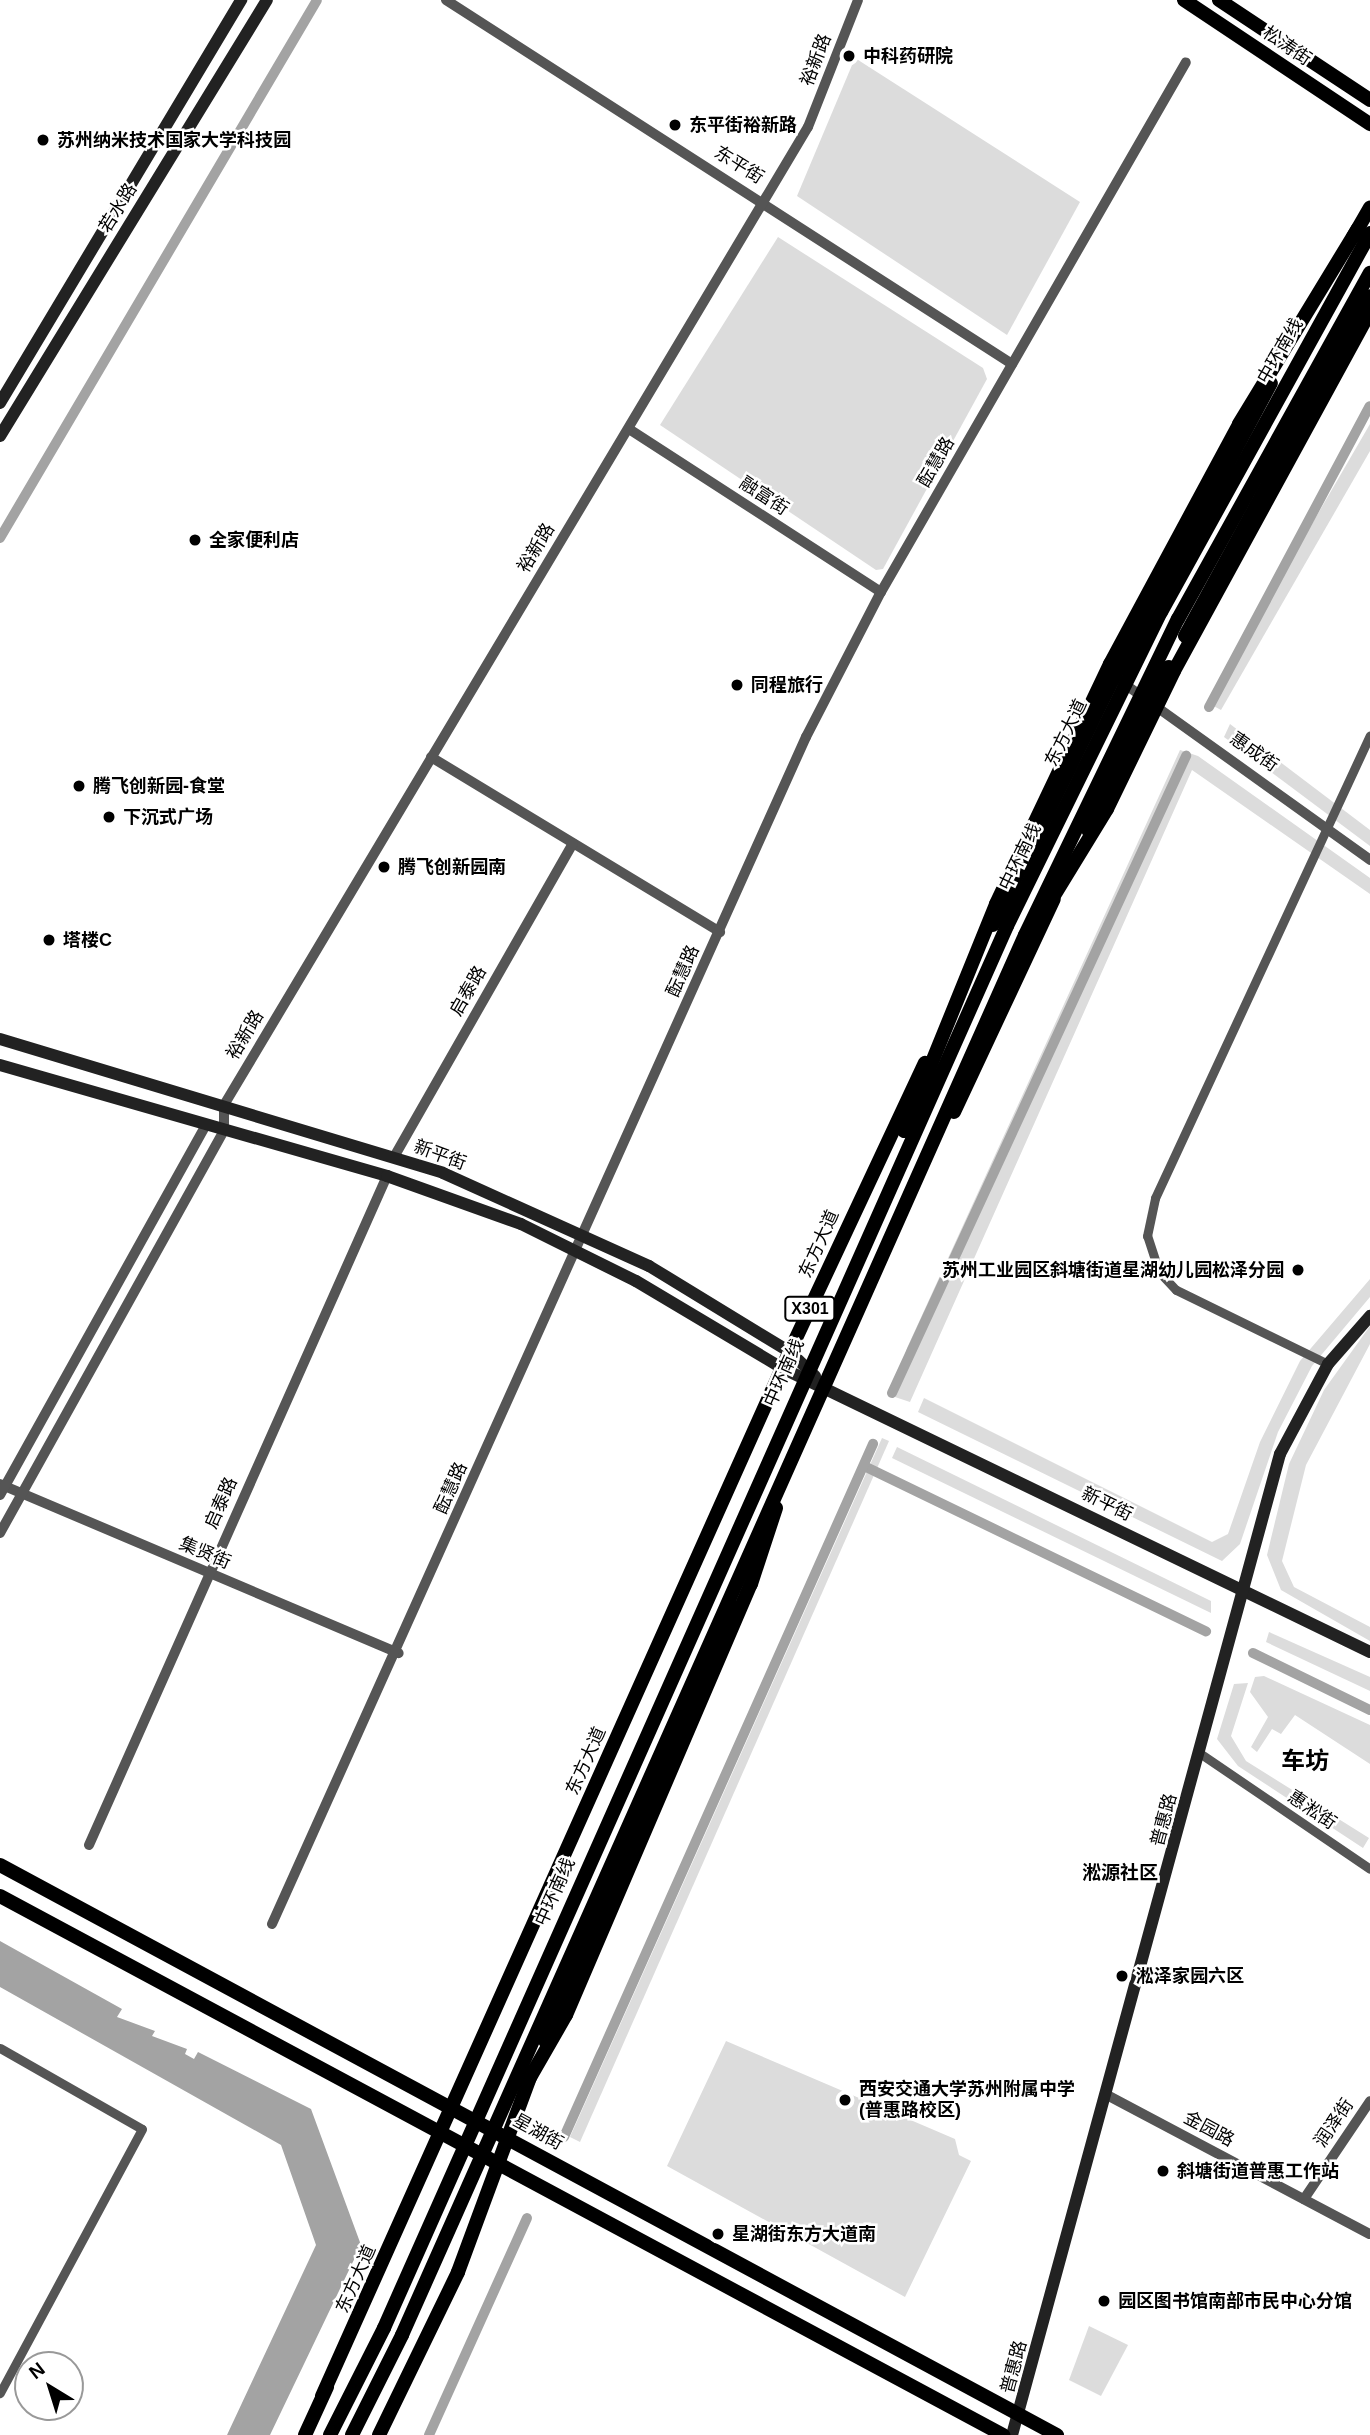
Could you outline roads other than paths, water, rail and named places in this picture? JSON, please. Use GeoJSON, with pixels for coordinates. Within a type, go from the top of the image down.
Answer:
{"type":"FeatureCollection","features":[{"type":"Feature","properties":{"kind":"main road","name":"若水路"},"geometry":{"type":"LineString","coordinates":[[0,403],[241,0]]}},
{"type":"Feature","properties":{"kind":"main road","name":"若水路"},"geometry":{"type":"LineString","coordinates":[[0,436],[267,0]]}},
{"type":"Feature","properties":{"kind":"main road","name":"松涛街"},"geometry":{"type":"LineString","coordinates":[[1184,0],[1370,124]]}},
{"type":"Feature","properties":{"kind":"main road","name":"松涛街"},"geometry":{"type":"LineString","coordinates":[[1219,0],[1370,100]]}},
{"type":"Feature","properties":{"kind":"main road","name":"东方大道"},"geometry":{"type":"LineString","coordinates":[[303,2435],[443,2131],[782,1368],[1114,677],[1364,231],[1370,208]]}},
{"type":"Feature","properties":{"kind":"main road"},"geometry":{"type":"LineString","coordinates":[[882,1196],[930,1054],[1044,800],[1239,424],[1364,231]]}},
{"type":"Feature","properties":{"kind":"main road","name":"中环南线"},"geometry":{"type":"LineString","coordinates":[[330,2435],[384,2328],[882,1196],[1161,612],[1364,231]]}},
{"type":"Feature","properties":{"kind":"main road","name":"中环南线"},"geometry":{"type":"LineString","coordinates":[[352,2435],[402,2335],[1006,974],[1178,619],[1370,273]]}},
{"type":"Feature","properties":{"kind":"main road","name":"X301"},"geometry":{"type":"LineString","coordinates":[[380,2435],[457,2272],[500,2163],[528,2081],[828,1389],[1005,999],[1151,700],[1370,296]]}},
{"type":"Feature","properties":{"kind":"main road"},"geometry":{"type":"LineString","coordinates":[[1006,974],[1107,809],[1370,311]]}},
{"type":"Feature","properties":{"kind":"main road","name":"新平街"},"geometry":{"type":"LineString","coordinates":[[0,1039],[394,1157],[583,1234],[790,1352],[828,1389]]}},
{"type":"Feature","properties":{"kind":"main road","name":"新平街"},"geometry":{"type":"LineString","coordinates":[[0,1065],[387,1176],[575,1250],[782,1368],[1370,1652]]}},
{"type":"Feature","properties":{"kind":"main road","name":"裕新路"},"geometry":{"type":"LineString","coordinates":[[206,1125],[224,1105]]}},
{"type":"Feature","properties":{"kind":"main road","name":"普惠路"},"geometry":{"type":"LineString","coordinates":[[1012,2435],[1245,1593],[1280,1454],[1328,1364],[1370,1316]]}},
{"type":"Feature","properties":{"kind":"main road"},"geometry":{"type":"LineString","coordinates":[[528,2081],[566,2015],[751,1584],[796,1446]]}},
{"type":"Feature","properties":{"kind":"main road","name":"星湖街"},"geometry":{"type":"LineString","coordinates":[[0,1865],[1057,2435]]}},
{"type":"Feature","properties":{"kind":"main road"},"geometry":{"type":"LineString","coordinates":[[0,1896],[443,2131],[1003,2435]]}},
{"type":"Feature","properties":{"kind":"street","name":"东平街"},"geometry":{"type":"LineString","coordinates":[[446,0],[763,201],[1012,364]]}},
{"type":"Feature","properties":{"kind":"street","name":"裕新路"},"geometry":{"type":"LineString","coordinates":[[224,1105],[808,127],[858,0]]}},
{"type":"Feature","properties":{"kind":"street","name":"酝慧路"},"geometry":{"type":"LineString","coordinates":[[272,1924],[399,1653],[575,1250],[806,737],[881,592],[1186,62]]}},
{"type":"Feature","properties":{"kind":"street","name":"融富街"},"geometry":{"type":"LineString","coordinates":[[629,429],[881,592]]}},
{"type":"Feature","properties":{"kind":"street","name":"惠成街"},"geometry":{"type":"LineString","coordinates":[[1114,677],[1151,700],[1324,823],[1370,860]]}},
{"type":"Feature","properties":{"kind":"street"},"geometry":{"type":"LineString","coordinates":[[1328,1364],[1176,1290],[1159,1272],[1147,1236],[1155,1198],[1324,823],[1370,735]]}},
{"type":"Feature","properties":{"kind":"street"},"geometry":{"type":"LineString","coordinates":[[431,757],[720,932]]}},
{"type":"Feature","properties":{"kind":"street","name":"启泰路"},"geometry":{"type":"LineString","coordinates":[[394,1157],[573,843]]}},
{"type":"Feature","properties":{"kind":"street"},"geometry":{"type":"LineString","coordinates":[[0,1533],[224,1130],[224,1105]]}},
{"type":"Feature","properties":{"kind":"street","name":"裕新路"},"geometry":{"type":"LineString","coordinates":[[1,1488],[206,1125]]}},
{"type":"Feature","properties":{"kind":"street","name":"启泰路"},"geometry":{"type":"LineString","coordinates":[[89,1845],[387,1176]]}},
{"type":"Feature","properties":{"kind":"street","name":"集贤街"},"geometry":{"type":"LineString","coordinates":[[1,1488],[399,1653]]}},
{"type":"Feature","properties":{"kind":"street","name":"惠淞街"},"geometry":{"type":"LineString","coordinates":[[1201,1754],[1370,1869]]}},
{"type":"Feature","properties":{"kind":"street"},"geometry":{"type":"LineString","coordinates":[[0,2048],[142,2129],[0,2393]]}},
{"type":"Feature","properties":{"kind":"street","name":"金园路"},"geometry":{"type":"LineString","coordinates":[[1107,2095],[1370,2234]]}},
{"type":"Feature","properties":{"kind":"street","name":"润泽街"},"geometry":{"type":"LineString","coordinates":[[1304,2199],[1370,2101]]}},
{"type":"Feature","properties":{"kind":"waterway"},"geometry":{"type":"LineString","coordinates":[[0,538],[317,0]]}},
{"type":"Feature","properties":{"kind":"waterway"},"geometry":{"type":"LineString","coordinates":[[1209,707],[1370,406]]}},
{"type":"Feature","properties":{"kind":"waterway"},"geometry":{"type":"LineString","coordinates":[[892,1393],[1186,756]]}},
{"type":"Feature","properties":{"kind":"waterway"},"geometry":{"type":"LineString","coordinates":[[564,2137],[873,1444]]}},
{"type":"Feature","properties":{"kind":"waterway"},"geometry":{"type":"LineString","coordinates":[[864,1466],[1206,1631]]}},
{"type":"Feature","properties":{"kind":"waterway"},"geometry":{"type":"LineString","coordinates":[[1253,1653],[1370,1710]]}},
{"type":"Feature","properties":{"kind":"waterway"},"geometry":{"type":"LineString","coordinates":[[429,2435],[527,2218]]}},
{"type":"Feature","properties":{"kind":"place","name":"中科药研院"},"geometry":{"type":"Point","coordinates":[849,56]}},
{"type":"Feature","properties":{"kind":"place","name":"东平街裕新路"},"geometry":{"type":"Point","coordinates":[675,125]}},
{"type":"Feature","properties":{"kind":"place","name":"苏州纳米技术国家大学科技园"},"geometry":{"type":"Point","coordinates":[43,140]}},
{"type":"Feature","properties":{"kind":"place","name":"全家便利店"},"geometry":{"type":"Point","coordinates":[195,540]}},
{"type":"Feature","properties":{"kind":"place","name":"同程旅行"},"geometry":{"type":"Point","coordinates":[737,685]}},
{"type":"Feature","properties":{"kind":"place","name":"腾飞创新园-食堂"},"geometry":{"type":"Point","coordinates":[79,786]}},
{"type":"Feature","properties":{"kind":"place","name":"下沉式广场"},"geometry":{"type":"Point","coordinates":[109,817]}},
{"type":"Feature","properties":{"kind":"place","name":"腾飞创新园南"},"geometry":{"type":"Point","coordinates":[384,867]}},
{"type":"Feature","properties":{"kind":"place","name":"塔楼C"},"geometry":{"type":"Point","coordinates":[49,940]}},
{"type":"Feature","properties":{"kind":"place","name":"苏州工业园区斜塘街道星湖幼儿园松泽分园"},"geometry":{"type":"Point","coordinates":[1298,1270]}},
{"type":"Feature","properties":{"kind":"place","name":"淞泽家园六区"},"geometry":{"type":"Point","coordinates":[1122,1976]}},
{"type":"Feature","properties":{"kind":"place","name":"西安交通大学苏州附属中学 (普惠路校区)"},"geometry":{"type":"Point","coordinates":[845,2100]}},
{"type":"Feature","properties":{"kind":"place","name":"斜塘街道普惠工作站"},"geometry":{"type":"Point","coordinates":[1163,2171]}},
{"type":"Feature","properties":{"kind":"place","name":"星湖街东方大道南"},"geometry":{"type":"Point","coordinates":[718,2234]}},
{"type":"Feature","properties":{"kind":"place","name":"园区图书馆南部市民中心分馆"},"geometry":{"type":"Point","coordinates":[1104,2301]}},
{"type":"Feature","properties":{"kind":"district","name":"车坊"},"geometry":{"type":"Point","coordinates":[1305,1761]}},
{"type":"Feature","properties":{"kind":"district","name":"淞源社区"},"geometry":{"type":"Point","coordinates":[1120,1873]}}]}
